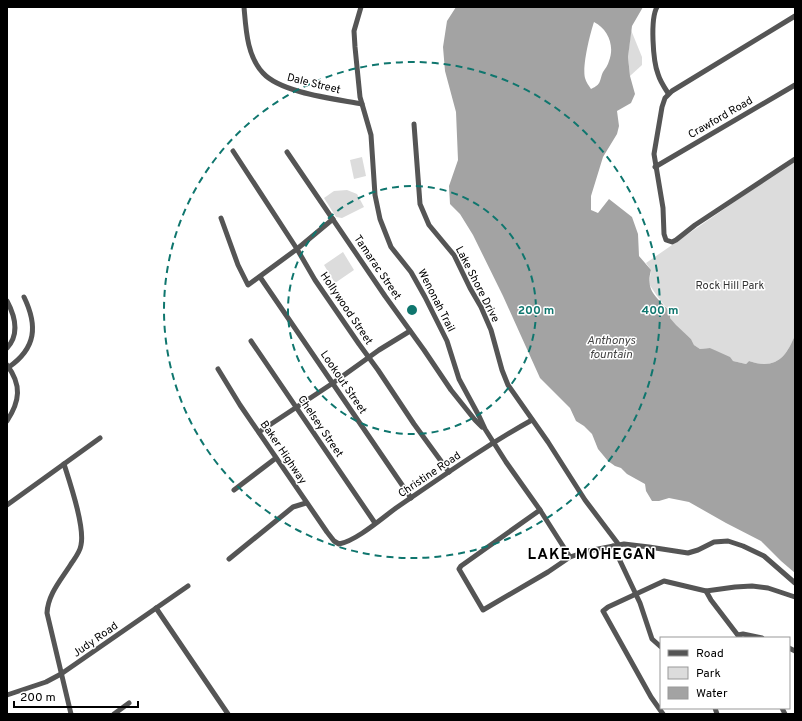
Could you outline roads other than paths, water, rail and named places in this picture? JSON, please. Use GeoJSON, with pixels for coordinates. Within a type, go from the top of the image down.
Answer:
{"type":"FeatureCollection","features":[{"type":"Feature","properties":{"kind":"street","name":"Dale Street"},"geometry":{"type":"LineString","coordinates":[[244,7],[248,43],[255,61],[264,74],[282,86],[362,104]]}},
{"type":"Feature","properties":{"kind":"street","name":"Wenonah Trail"},"geometry":{"type":"LineString","coordinates":[[361,7],[354,31],[356,62],[362,104],[371,134],[375,195],[380,219],[391,247],[411,272],[447,341],[459,379],[480,416],[484,428],[570,557]]}},
{"type":"Feature","properties":{"kind":"street"},"geometry":{"type":"LineString","coordinates":[[657,7],[654,15],[653,28],[656,69],[661,82],[668,93]]}},
{"type":"Feature","properties":{"kind":"street"},"geometry":{"type":"LineString","coordinates":[[795,16],[668,93],[665,98],[662,107],[654,154],[663,208],[664,234],[666,240],[669,242],[676,240],[695,225],[795,159]]}},
{"type":"Feature","properties":{"kind":"street","name":"Crawford Road"},"geometry":{"type":"LineString","coordinates":[[655,167],[795,85]]}},
{"type":"Feature","properties":{"kind":"street","name":"Lake Shore Drive"},"geometry":{"type":"LineString","coordinates":[[414,124],[420,204],[430,225],[454,255],[481,307],[491,330],[505,379],[585,500],[619,545]]}},
{"type":"Feature","properties":{"kind":"street","name":"Hollywood Street"},"geometry":{"type":"LineString","coordinates":[[233,151],[297,249],[315,280],[414,424],[449,472]]}},
{"type":"Feature","properties":{"kind":"street","name":"Tamarac Street"},"geometry":{"type":"LineString","coordinates":[[287,152],[451,390],[475,420],[484,428]]}},
{"type":"Feature","properties":{"kind":"street"},"geometry":{"type":"LineString","coordinates":[[222,218],[238,265],[248,285],[297,249],[333,219]]}},
{"type":"Feature","properties":{"kind":"street","name":"Lookout Street"},"geometry":{"type":"LineString","coordinates":[[260,277],[411,498]]}},
{"type":"Feature","properties":{"kind":"street"},"geometry":{"type":"LineString","coordinates":[[7,421],[14,409],[18,390],[16,382],[8,366],[22,355],[28,347],[33,331],[31,316],[24,297]]}},
{"type":"Feature","properties":{"kind":"street"},"geometry":{"type":"LineString","coordinates":[[7,301],[15,319],[16,332],[12,343],[7,348]]}},
{"type":"Feature","properties":{"kind":"street"},"geometry":{"type":"LineString","coordinates":[[259,432],[410,331]]}},
{"type":"Feature","properties":{"kind":"street","name":"Chelsey Street"},"geometry":{"type":"LineString","coordinates":[[251,341],[375,524]]}},
{"type":"Feature","properties":{"kind":"street","name":"Baker Highway"},"geometry":{"type":"LineString","coordinates":[[218,369],[306,503],[337,544]]}},
{"type":"Feature","properties":{"kind":"street","name":"Christine Road"},"geometry":{"type":"LineString","coordinates":[[337,544],[343,544],[375,524],[449,472],[532,420]]}},
{"type":"Feature","properties":{"kind":"street"},"geometry":{"type":"LineString","coordinates":[[7,505],[100,438]]}},
{"type":"Feature","properties":{"kind":"street"},"geometry":{"type":"LineString","coordinates":[[234,490],[276,458]]}},
{"type":"Feature","properties":{"kind":"street"},"geometry":{"type":"LineString","coordinates":[[64,464],[81,527],[81,546],[76,557],[56,587],[48,605],[47,613],[71,714]]}},
{"type":"Feature","properties":{"kind":"street"},"geometry":{"type":"LineString","coordinates":[[229,559],[293,507],[306,503]]}},
{"type":"Feature","properties":{"kind":"street"},"geometry":{"type":"LineString","coordinates":[[540,510],[461,566],[459,569],[483,610],[548,572],[570,557],[588,551],[619,545],[649,547],[688,553],[714,542],[728,541],[764,556],[795,583]]}},
{"type":"Feature","properties":{"kind":"street"},"geometry":{"type":"LineString","coordinates":[[613,546],[645,614],[652,639],[660,646]]}},
{"type":"Feature","properties":{"kind":"street"},"geometry":{"type":"LineString","coordinates":[[663,714],[651,697],[603,611],[608,607],[664,581],[706,591],[736,586],[752,586],[768,588],[795,597]]}},
{"type":"Feature","properties":{"kind":"street","name":"Judy Road"},"geometry":{"type":"LineString","coordinates":[[7,695],[46,682],[61,674],[188,586]]}},
{"type":"Feature","properties":{"kind":"street"},"geometry":{"type":"LineString","coordinates":[[706,591],[739,637],[743,634],[757,637]]}},
{"type":"Feature","properties":{"kind":"street"},"geometry":{"type":"LineString","coordinates":[[156,608],[228,714]]}},
{"type":"Feature","properties":{"kind":"street"},"geometry":{"type":"LineString","coordinates":[[114,714],[129,703]]}},
{"type":"Feature","properties":{"kind":"water","name":"Anthonys fountain"},"geometry":{"type":"Polygon","coordinates":[[[456,7],[643,7],[632,26],[628,57],[630,76],[635,94],[631,103],[617,111],[619,126],[617,134],[603,157],[591,196],[591,210],[598,213],[609,199],[632,217],[638,234],[639,256],[651,270],[650,284],[653,293],[670,312],[670,318],[691,339],[694,345],[700,349],[710,348],[730,357],[733,361],[746,364],[749,361],[766,364],[773,363],[783,356],[788,350],[795,335],[795,573],[761,541],[689,502],[669,498],[659,501],[652,501],[646,491],[645,484],[608,461],[598,449],[592,434],[576,421],[570,408],[540,378],[503,296],[473,235],[460,214],[450,204],[449,186],[458,160],[456,112],[445,71],[443,47],[447,21],[456,7]],[[594,22],[585,58],[584,73],[591,89],[597,86],[600,82],[611,55],[611,44],[609,38],[599,25],[594,22]]]}},
{"type":"Feature","properties":{"kind":"district","name":"LAKE MOHEGAN"},"geometry":{"type":"Point","coordinates":[592,554]}},
{"type":"Feature","properties":{"kind":"park label","name":"Rock Hill Park"},"geometry":{"type":"Point","coordinates":[730,285]}}]}
